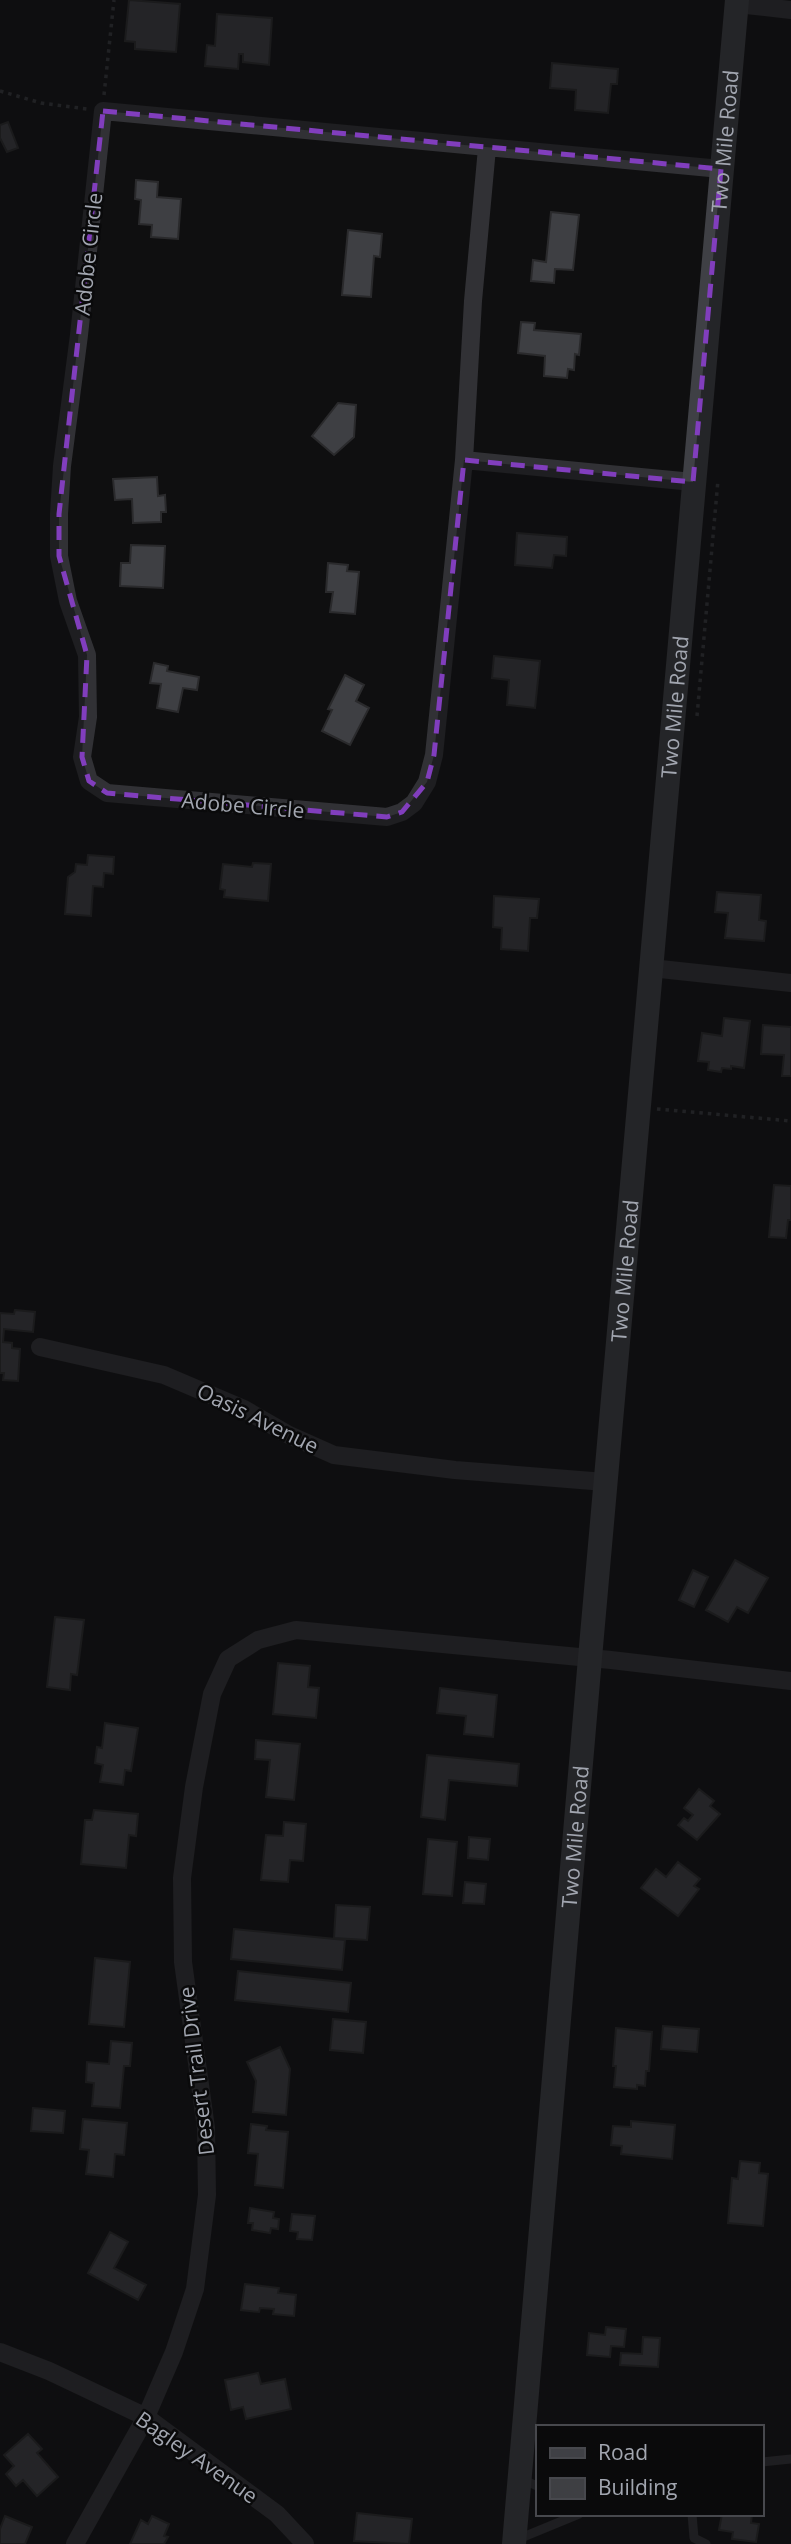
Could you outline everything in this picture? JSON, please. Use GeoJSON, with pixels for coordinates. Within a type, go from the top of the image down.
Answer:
{"type":"FeatureCollection","features":[{"type":"Feature","properties":{"kind":"main road","name":"Two Mile Road"},"geometry":{"type":"LineString","coordinates":[[514,2542],[529,2482],[590,1658],[737,2]]}},
{"type":"Feature","properties":{"kind":"street"},"geometry":{"type":"LineString","coordinates":[[737,2],[791,10]]}},
{"type":"Feature","properties":{"kind":"street"},"geometry":{"type":"LineString","coordinates":[[103,111],[721,169]]}},
{"type":"Feature","properties":{"kind":"street","name":"Adobe Circle"},"geometry":{"type":"LineString","coordinates":[[103,111],[62,466],[59,556],[68,601],[87,654],[88,717],[82,757],[89,782],[107,793],[387,817],[402,812],[414,803],[427,782],[434,755],[464,460],[473,301],[487,148]]}},
{"type":"Feature","properties":{"kind":"street"},"geometry":{"type":"LineString","coordinates":[[464,460],[693,482]]}},
{"type":"Feature","properties":{"kind":"street"},"geometry":{"type":"LineString","coordinates":[[650,968],[791,983]]}},
{"type":"Feature","properties":{"kind":"street","name":"Oasis Avenue"},"geometry":{"type":"LineString","coordinates":[[40,1347],[164,1375],[244,1409],[289,1435],[334,1455],[455,1470],[605,1482]]}},
{"type":"Feature","properties":{"kind":"street","name":"Desert Trail Drive"},"geometry":{"type":"LineString","coordinates":[[75,2544],[146,2417],[174,2352],[195,2289],[207,2194],[206,2128],[183,1962],[182,1878],[194,1787],[212,1694],[228,1659],[258,1640],[296,1630],[590,1658]]}},
{"type":"Feature","properties":{"kind":"street"},"geometry":{"type":"LineString","coordinates":[[590,1658],[791,1681]]}},
{"type":"Feature","properties":{"kind":"street","name":"Bagley Avenue"},"geometry":{"type":"LineString","coordinates":[[0,2352],[49,2371],[146,2417],[277,2514],[305,2544]]}},
{"type":"Feature","properties":{"kind":"lane"},"geometry":{"type":"LineString","coordinates":[[763,2462],[791,2459]]}},
{"type":"Feature","properties":{"kind":"lane"},"geometry":{"type":"LineString","coordinates":[[514,2542],[574,2516]]}},
{"type":"Feature","properties":{"kind":"lane"},"geometry":{"type":"LineString","coordinates":[[692,2516],[694,2538],[706,2544]]}},
{"type":"Feature","properties":{"kind":"path"},"geometry":{"type":"LineString","coordinates":[[0,91],[41,103],[103,111],[114,0]]}},
{"type":"Feature","properties":{"kind":"path"},"geometry":{"type":"LineString","coordinates":[[638,1107],[791,1121]]}},
{"type":"Feature","properties":{"kind":"highlighted area"},"geometry":{"type":"Polygon","coordinates":[[[103,111],[721,169],[693,482],[464,460],[434,755],[427,782],[402,812],[387,817],[107,793],[89,781],[82,757],[87,655],[59,556],[59,514],[103,111]]]}},
{"type":"Feature","properties":{"kind":"building"},"geometry":{"type":"Polygon","coordinates":[[[129,0],[180,4],[176,52],[135,49],[135,42],[125,41],[129,0]]]}},
{"type":"Feature","properties":{"kind":"building"},"geometry":{"type":"Polygon","coordinates":[[[217,14],[272,18],[269,65],[243,62],[243,54],[239,54],[238,69],[205,66],[207,45],[215,46],[217,14]]]}},
{"type":"Feature","properties":{"kind":"building"},"geometry":{"type":"Polygon","coordinates":[[[552,63],[618,69],[617,84],[611,84],[608,113],[575,110],[576,90],[550,88],[552,63]]]}},
{"type":"Feature","properties":{"kind":"building"},"geometry":{"type":"Polygon","coordinates":[[[8,122],[18,148],[7,152],[0,138],[0,125],[8,122]]]}},
{"type":"Feature","properties":{"kind":"building"},"geometry":{"type":"Polygon","coordinates":[[[136,180],[158,182],[157,197],[181,199],[178,239],[151,237],[152,225],[139,224],[141,200],[135,199],[136,180]]]}},
{"type":"Feature","properties":{"kind":"building"},"geometry":{"type":"Polygon","coordinates":[[[551,212],[579,215],[573,270],[555,269],[554,283],[531,281],[533,260],[546,262],[551,212]]]}},
{"type":"Feature","properties":{"kind":"building"},"geometry":{"type":"Polygon","coordinates":[[[348,230],[382,234],[380,257],[374,256],[371,297],[342,295],[348,230]]]}},
{"type":"Feature","properties":{"kind":"building"},"geometry":{"type":"Polygon","coordinates":[[[521,322],[535,323],[534,330],[581,334],[579,355],[575,354],[574,370],[568,369],[567,378],[544,376],[545,356],[518,353],[521,322]]]}},
{"type":"Feature","properties":{"kind":"building"},"geometry":{"type":"Polygon","coordinates":[[[338,403],[356,405],[354,437],[334,455],[312,436],[338,403]]]}},
{"type":"Feature","properties":{"kind":"building"},"geometry":{"type":"Polygon","coordinates":[[[157,477],[158,496],[165,495],[166,512],[161,512],[161,522],[133,523],[132,499],[115,500],[113,479],[157,477]]]}},
{"type":"Feature","properties":{"kind":"building"},"geometry":{"type":"Polygon","coordinates":[[[517,533],[567,537],[566,556],[554,555],[552,568],[515,565],[517,533]]]}},
{"type":"Feature","properties":{"kind":"building"},"geometry":{"type":"Polygon","coordinates":[[[131,545],[165,546],[163,588],[120,586],[121,563],[130,563],[131,545]]]}},
{"type":"Feature","properties":{"kind":"building"},"geometry":{"type":"Polygon","coordinates":[[[328,563],[348,565],[347,571],[359,572],[355,614],[330,612],[333,592],[326,592],[328,563]]]}},
{"type":"Feature","properties":{"kind":"building"},"geometry":{"type":"Polygon","coordinates":[[[494,656],[540,661],[535,708],[507,705],[509,680],[492,678],[494,656]]]}},
{"type":"Feature","properties":{"kind":"building"},"geometry":{"type":"Polygon","coordinates":[[[154,663],[168,666],[167,671],[199,677],[197,690],[183,688],[178,712],[157,708],[161,684],[150,683],[154,663]]]}},
{"type":"Feature","properties":{"kind":"building"},"geometry":{"type":"Polygon","coordinates":[[[345,675],[364,685],[356,701],[369,708],[350,745],[322,731],[332,710],[328,709],[345,675]]]}},
{"type":"Feature","properties":{"kind":"building"},"geometry":{"type":"Polygon","coordinates":[[[88,855],[114,857],[113,874],[104,873],[103,887],[93,886],[91,916],[65,914],[68,877],[75,872],[76,864],[87,865],[88,855]]]}},
{"type":"Feature","properties":{"kind":"building"},"geometry":{"type":"Polygon","coordinates":[[[253,863],[271,864],[268,901],[224,897],[225,890],[220,889],[223,864],[252,867],[253,863]]]}},
{"type":"Feature","properties":{"kind":"building"},"geometry":{"type":"Polygon","coordinates":[[[717,892],[761,895],[759,920],[766,921],[764,941],[725,938],[728,913],[715,912],[717,892]]]}},
{"type":"Feature","properties":{"kind":"building"},"geometry":{"type":"Polygon","coordinates":[[[494,896],[539,899],[537,918],[530,918],[528,951],[501,949],[502,928],[493,927],[494,896]]]}},
{"type":"Feature","properties":{"kind":"building"},"geometry":{"type":"Polygon","coordinates":[[[724,1018],[750,1021],[744,1068],[731,1066],[731,1069],[722,1068],[721,1072],[708,1070],[709,1062],[698,1061],[702,1033],[722,1036],[724,1018]]]}},
{"type":"Feature","properties":{"kind":"building"},"geometry":{"type":"Polygon","coordinates":[[[763,1025],[791,1027],[791,1076],[782,1076],[784,1055],[761,1054],[763,1025]]]}},
{"type":"Feature","properties":{"kind":"building"},"geometry":{"type":"Polygon","coordinates":[[[774,1185],[791,1186],[791,1220],[788,1220],[786,1238],[769,1237],[774,1185]]]}},
{"type":"Feature","properties":{"kind":"building"},"geometry":{"type":"Polygon","coordinates":[[[15,1310],[35,1312],[33,1332],[4,1329],[3,1342],[12,1343],[12,1348],[20,1349],[18,1381],[3,1380],[4,1373],[0,1373],[0,1313],[14,1314],[15,1310]]]}},
{"type":"Feature","properties":{"kind":"building"},"geometry":{"type":"Polygon","coordinates":[[[735,1560],[768,1578],[748,1613],[737,1607],[728,1622],[706,1610],[735,1560]]]}},
{"type":"Feature","properties":{"kind":"building"},"geometry":{"type":"Polygon","coordinates":[[[693,1570],[708,1577],[694,1607],[679,1600],[693,1570]]]}},
{"type":"Feature","properties":{"kind":"building"},"geometry":{"type":"Polygon","coordinates":[[[55,1617],[84,1620],[77,1675],[71,1674],[70,1690],[47,1687],[55,1617]]]}},
{"type":"Feature","properties":{"kind":"building"},"geometry":{"type":"Polygon","coordinates":[[[278,1663],[310,1666],[308,1687],[319,1688],[316,1718],[273,1714],[278,1663]]]}},
{"type":"Feature","properties":{"kind":"building"},"geometry":{"type":"Polygon","coordinates":[[[440,1688],[497,1695],[493,1737],[464,1734],[466,1716],[437,1713],[440,1688]]]}},
{"type":"Feature","properties":{"kind":"building"},"geometry":{"type":"Polygon","coordinates":[[[105,1723],[138,1728],[131,1771],[125,1770],[123,1785],[100,1782],[103,1765],[95,1763],[97,1747],[102,1748],[105,1723]]]}},
{"type":"Feature","properties":{"kind":"building"},"geometry":{"type":"Polygon","coordinates":[[[256,1740],[300,1744],[294,1800],[266,1797],[270,1760],[255,1759],[256,1740]]]}},
{"type":"Feature","properties":{"kind":"building"},"geometry":{"type":"Polygon","coordinates":[[[427,1755],[519,1764],[517,1786],[449,1780],[445,1820],[421,1817],[427,1755]]]}},
{"type":"Feature","properties":{"kind":"building"},"geometry":{"type":"Polygon","coordinates":[[[699,1789],[714,1801],[710,1806],[720,1814],[697,1840],[678,1825],[684,1818],[688,1821],[693,1815],[684,1808],[699,1789]]]}},
{"type":"Feature","properties":{"kind":"building"},"geometry":{"type":"Polygon","coordinates":[[[94,1810],[138,1814],[136,1836],[129,1835],[126,1868],[81,1864],[85,1820],[92,1820],[94,1810]]]}},
{"type":"Feature","properties":{"kind":"building"},"geometry":{"type":"Polygon","coordinates":[[[284,1822],[306,1824],[303,1861],[290,1860],[288,1882],[261,1880],[266,1835],[283,1836],[284,1822]]]}},
{"type":"Feature","properties":{"kind":"building"},"geometry":{"type":"Polygon","coordinates":[[[469,1837],[490,1839],[488,1860],[468,1858],[469,1837]]]}},
{"type":"Feature","properties":{"kind":"building"},"geometry":{"type":"Polygon","coordinates":[[[428,1839],[457,1842],[452,1896],[423,1894],[428,1839]]]}},
{"type":"Feature","properties":{"kind":"building"},"geometry":{"type":"Polygon","coordinates":[[[678,1862],[700,1879],[694,1886],[699,1889],[678,1916],[641,1888],[656,1869],[666,1877],[678,1862]]]}},
{"type":"Feature","properties":{"kind":"building"},"geometry":{"type":"Polygon","coordinates":[[[465,1882],[486,1884],[484,1904],[463,1903],[465,1882]]]}},
{"type":"Feature","properties":{"kind":"building"},"geometry":{"type":"Polygon","coordinates":[[[336,1905],[370,1907],[367,1940],[334,1938],[336,1905]]]}},
{"type":"Feature","properties":{"kind":"building"},"geometry":{"type":"Polygon","coordinates":[[[234,1929],[345,1940],[342,1970],[231,1959],[234,1929]]]}},
{"type":"Feature","properties":{"kind":"building"},"geometry":{"type":"Polygon","coordinates":[[[95,1958],[130,1962],[124,2027],[89,2024],[95,1958]]]}},
{"type":"Feature","properties":{"kind":"building"},"geometry":{"type":"Polygon","coordinates":[[[238,1971],[351,1983],[348,2012],[235,2000],[238,1971]]]}},
{"type":"Feature","properties":{"kind":"building"},"geometry":{"type":"Polygon","coordinates":[[[333,2019],[366,2022],[363,2053],[330,2050],[333,2019]]]}},
{"type":"Feature","properties":{"kind":"building"},"geometry":{"type":"Polygon","coordinates":[[[663,2026],[699,2029],[697,2052],[661,2049],[663,2026]]]}},
{"type":"Feature","properties":{"kind":"building"},"geometry":{"type":"Polygon","coordinates":[[[616,2028],[652,2032],[645,2086],[637,2085],[637,2089],[614,2087],[616,2028]]]}},
{"type":"Feature","properties":{"kind":"building"},"geometry":{"type":"Polygon","coordinates":[[[111,2041],[132,2043],[130,2066],[124,2066],[120,2108],[92,2106],[94,2083],[86,2082],[87,2062],[109,2064],[111,2041]]]}},
{"type":"Feature","properties":{"kind":"building"},"geometry":{"type":"Polygon","coordinates":[[[280,2047],[290,2069],[286,2115],[253,2112],[256,2081],[247,2062],[280,2047]]]}},
{"type":"Feature","properties":{"kind":"building"},"geometry":{"type":"Polygon","coordinates":[[[33,2108],[65,2111],[63,2133],[31,2131],[33,2108]]]}},
{"type":"Feature","properties":{"kind":"building"},"geometry":{"type":"Polygon","coordinates":[[[83,2119],[127,2123],[124,2155],[115,2154],[113,2177],[86,2174],[89,2150],[80,2149],[83,2119]]]}},
{"type":"Feature","properties":{"kind":"building"},"geometry":{"type":"Polygon","coordinates":[[[631,2121],[675,2125],[672,2159],[621,2154],[622,2146],[611,2145],[613,2126],[631,2127],[631,2121]]]}},
{"type":"Feature","properties":{"kind":"building"},"geometry":{"type":"Polygon","coordinates":[[[251,2124],[267,2126],[266,2130],[288,2132],[283,2188],[255,2185],[258,2154],[248,2153],[251,2124]]]}},
{"type":"Feature","properties":{"kind":"building"},"geometry":{"type":"Polygon","coordinates":[[[740,2161],[760,2163],[759,2173],[768,2174],[763,2226],[728,2223],[732,2178],[738,2179],[740,2161]]]}},
{"type":"Feature","properties":{"kind":"building"},"geometry":{"type":"Polygon","coordinates":[[[250,2208],[274,2212],[273,2218],[279,2219],[278,2229],[271,2228],[270,2233],[252,2230],[253,2223],[248,2223],[250,2208]]]}},
{"type":"Feature","properties":{"kind":"building"},"geometry":{"type":"Polygon","coordinates":[[[292,2214],[315,2216],[312,2240],[297,2239],[298,2232],[290,2231],[292,2214]]]}},
{"type":"Feature","properties":{"kind":"building"},"geometry":{"type":"Polygon","coordinates":[[[110,2232],[128,2242],[114,2268],[146,2285],[138,2300],[88,2273],[110,2232]]]}},
{"type":"Feature","properties":{"kind":"building"},"geometry":{"type":"Polygon","coordinates":[[[245,2284],[279,2288],[278,2293],[296,2295],[294,2316],[273,2314],[274,2309],[260,2308],[259,2312],[241,2310],[245,2284]]]}},
{"type":"Feature","properties":{"kind":"building"},"geometry":{"type":"Polygon","coordinates":[[[606,2327],[626,2329],[624,2347],[611,2346],[610,2357],[587,2355],[589,2333],[605,2335],[606,2327]]]}},
{"type":"Feature","properties":{"kind":"building"},"geometry":{"type":"Polygon","coordinates":[[[643,2337],[660,2338],[658,2367],[620,2365],[621,2353],[642,2354],[643,2337]]]}},
{"type":"Feature","properties":{"kind":"building"},"geometry":{"type":"Polygon","coordinates":[[[258,2373],[261,2384],[285,2379],[291,2409],[246,2419],[243,2407],[231,2410],[225,2380],[258,2373]]]}},
{"type":"Feature","properties":{"kind":"building"},"geometry":{"type":"Polygon","coordinates":[[[28,2434],[42,2449],[37,2453],[58,2477],[37,2496],[23,2480],[16,2486],[6,2474],[14,2466],[4,2455],[28,2434]]]}},
{"type":"Feature","properties":{"kind":"building"},"geometry":{"type":"Polygon","coordinates":[[[357,2513],[412,2519],[409,2544],[354,2541],[357,2513]]]}},
{"type":"Feature","properties":{"kind":"building"},"geometry":{"type":"Polygon","coordinates":[[[5,2516],[32,2527],[25,2544],[0,2544],[0,2529],[5,2516]]]}},
{"type":"Feature","properties":{"kind":"building"},"geometry":{"type":"Polygon","coordinates":[[[152,2516],[169,2524],[164,2536],[168,2537],[164,2544],[130,2544],[141,2520],[148,2524],[152,2516]]]}},
{"type":"Feature","properties":{"kind":"building"},"geometry":{"type":"Polygon","coordinates":[[[722,2516],[752,2516],[751,2523],[759,2524],[756,2542],[732,2539],[733,2532],[719,2530],[722,2516]]]}}]}
